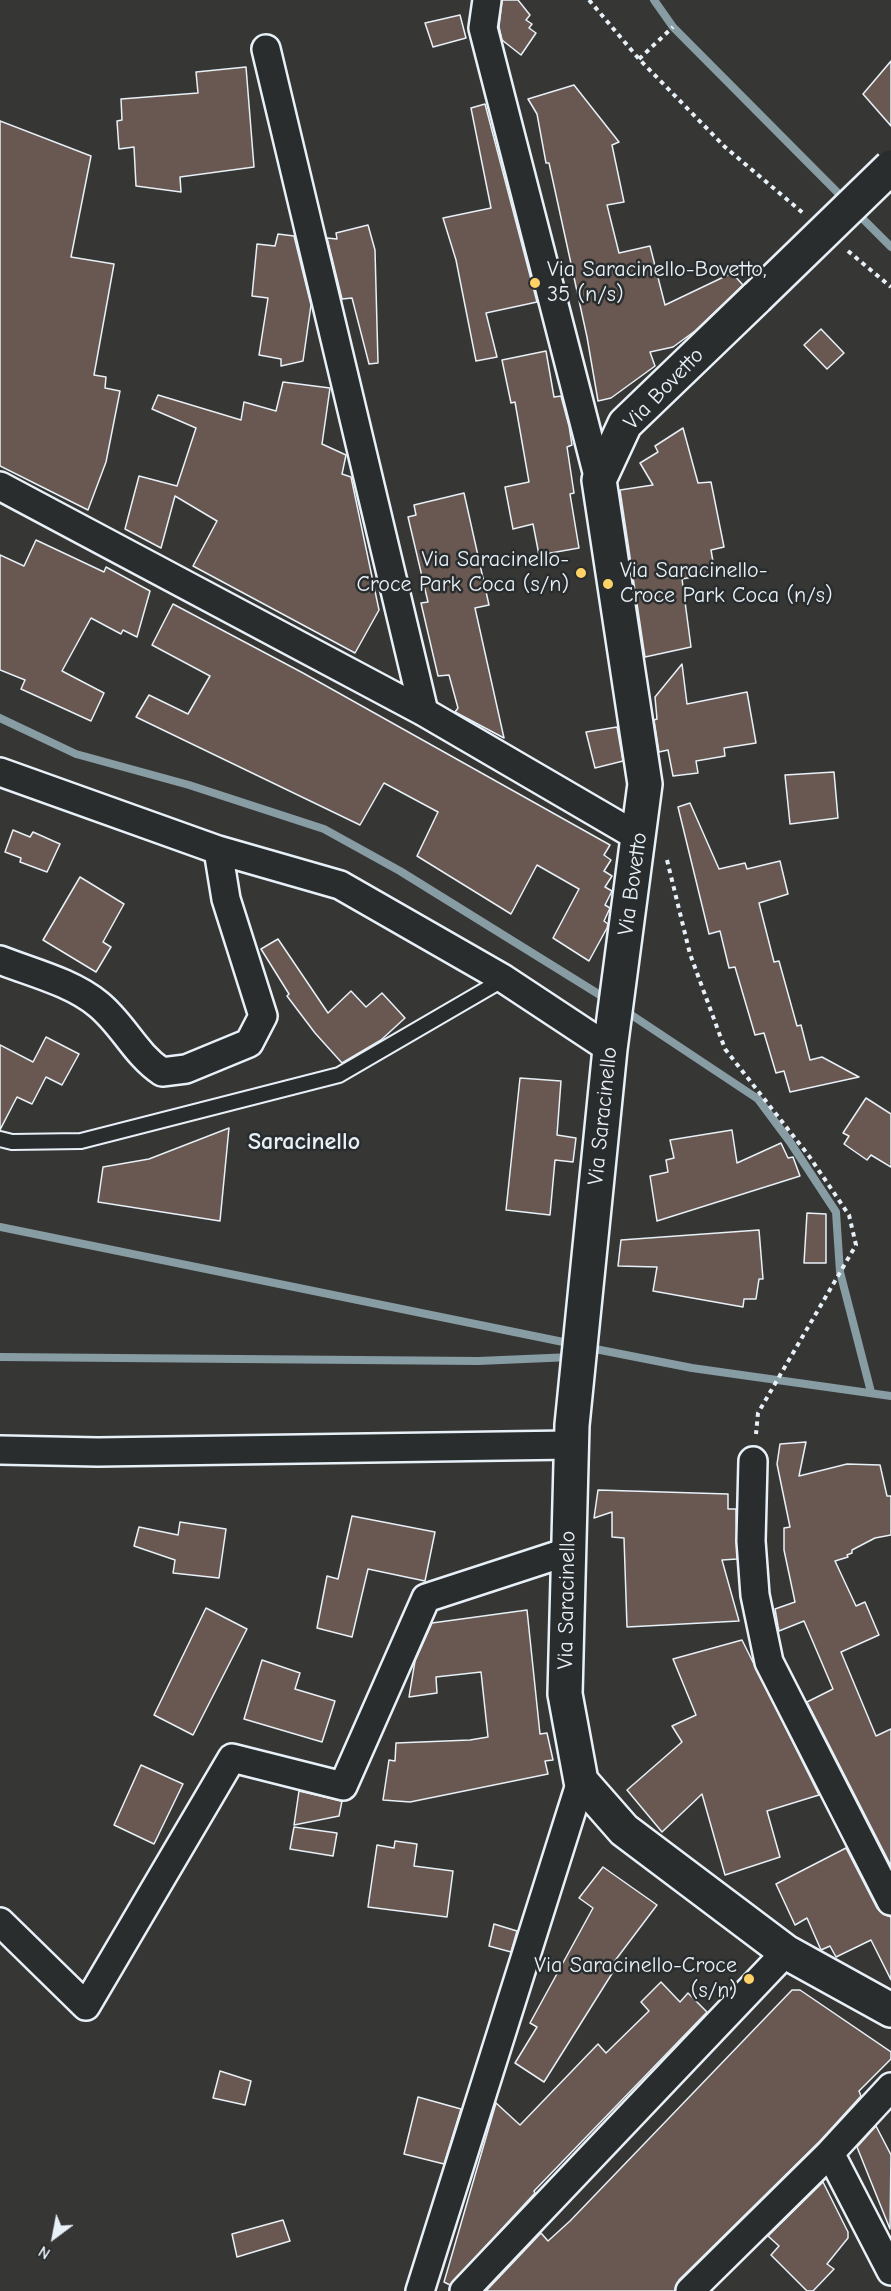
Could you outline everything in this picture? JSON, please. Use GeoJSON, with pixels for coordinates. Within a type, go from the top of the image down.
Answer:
{"type":"FeatureCollection","features":[{"type":"Feature","properties":{"kind":"street"},"geometry":{"type":"LineString","coordinates":[[487,0],[483,28],[599,480]]}},
{"type":"Feature","properties":{"kind":"street"},"geometry":{"type":"LineString","coordinates":[[266,49],[424,712]]}},
{"type":"Feature","properties":{"kind":"street","name":"Via Bovetto"},"geometry":{"type":"LineString","coordinates":[[612,1041],[621,967],[652,844],[599,480],[625,424],[891,167]]}},
{"type":"Feature","properties":{"kind":"street"},"geometry":{"type":"LineString","coordinates":[[0,486],[424,712],[652,844]]}},
{"type":"Feature","properties":{"kind":"street"},"geometry":{"type":"LineString","coordinates":[[0,772],[218,850],[340,885],[612,1041]]}},
{"type":"Feature","properties":{"kind":"street"},"geometry":{"type":"LineString","coordinates":[[0,960],[80,991],[100,1006],[145,1061],[162,1072],[186,1069],[249,1043],[263,1016],[226,899],[218,850]]}},
{"type":"Feature","properties":{"kind":"street","name":"Via Saracinello"},"geometry":{"type":"LineString","coordinates":[[581,1781],[565,1694],[571,1435],[612,1041]]}},
{"type":"Feature","properties":{"kind":"street"},"geometry":{"type":"LineString","coordinates":[[0,1450],[98,1452],[571,1435]]}},
{"type":"Feature","properties":{"kind":"street"},"geometry":{"type":"LineString","coordinates":[[753,1461],[751,1541],[755,1595],[769,1662],[891,1901]]}},
{"type":"Feature","properties":{"kind":"street"},"geometry":{"type":"LineString","coordinates":[[0,1922],[86,2006],[232,1758],[343,1786],[426,1598],[567,1552]]}},
{"type":"Feature","properties":{"kind":"street"},"geometry":{"type":"LineString","coordinates":[[581,1781],[624,1830],[786,1952],[891,2010]]}},
{"type":"Feature","properties":{"kind":"street"},"geometry":{"type":"LineString","coordinates":[[420,2291],[581,1781]]}},
{"type":"Feature","properties":{"kind":"street"},"geometry":{"type":"LineString","coordinates":[[464,2291],[786,1952]]}},
{"type":"Feature","properties":{"kind":"street"},"geometry":{"type":"LineString","coordinates":[[690,2291],[830,2153],[891,2087]]}},
{"type":"Feature","properties":{"kind":"street"},"geometry":{"type":"LineString","coordinates":[[830,2153],[891,2271]]}},
{"type":"Feature","properties":{"kind":"lane"},"geometry":{"type":"LineString","coordinates":[[0,1139],[12,1142],[81,1141],[339,1075],[504,980]]}},
{"type":"Feature","properties":{"kind":"path"},"geometry":{"type":"LineString","coordinates":[[589,0],[639,59],[725,147],[812,221]]}},
{"type":"Feature","properties":{"kind":"path"},"geometry":{"type":"LineString","coordinates":[[639,59],[673,27]]}},
{"type":"Feature","properties":{"kind":"path"},"geometry":{"type":"LineString","coordinates":[[847,250],[891,287]]}},
{"type":"Feature","properties":{"kind":"path"},"geometry":{"type":"LineString","coordinates":[[652,844],[725,1049],[809,1156],[849,1215],[856,1245],[758,1413],[753,1461]]}},
{"type":"Feature","properties":{"kind":"building"},"geometry":{"type":"Polygon","coordinates":[[[502,0],[518,0],[530,15],[526,20],[532,24],[529,28],[536,33],[521,55],[502,40],[499,27],[502,0]]]}},
{"type":"Feature","properties":{"kind":"building"},"geometry":{"type":"Polygon","coordinates":[[[460,15],[466,38],[433,47],[425,23],[460,15]]]}},
{"type":"Feature","properties":{"kind":"building"},"geometry":{"type":"Polygon","coordinates":[[[891,61],[891,126],[863,94],[891,61]]]}},
{"type":"Feature","properties":{"kind":"building"},"geometry":{"type":"Polygon","coordinates":[[[246,67],[254,167],[180,177],[181,192],[136,186],[134,147],[119,149],[117,121],[122,120],[121,99],[198,93],[196,72],[246,67]]]}},
{"type":"Feature","properties":{"kind":"building"},"geometry":{"type":"Polygon","coordinates":[[[574,85],[619,142],[612,145],[624,202],[607,205],[619,253],[650,246],[665,305],[732,273],[743,285],[695,331],[673,347],[650,352],[655,366],[611,398],[598,401],[587,337],[549,163],[546,163],[537,114],[528,99],[574,85]]]}},
{"type":"Feature","properties":{"kind":"building"},"geometry":{"type":"Polygon","coordinates":[[[485,104],[537,302],[486,313],[497,357],[476,361],[456,260],[443,218],[491,208],[471,108],[485,104]]]}},
{"type":"Feature","properties":{"kind":"building"},"geometry":{"type":"Polygon","coordinates":[[[0,121],[91,156],[71,257],[114,264],[94,375],[106,377],[105,388],[120,391],[106,462],[88,510],[0,466],[0,121]]]}},
{"type":"Feature","properties":{"kind":"building"},"geometry":{"type":"Polygon","coordinates":[[[368,225],[375,250],[378,363],[369,364],[352,298],[342,299],[327,238],[337,239],[336,233],[368,225]]]}},
{"type":"Feature","properties":{"kind":"building"},"geometry":{"type":"Polygon","coordinates":[[[278,234],[294,236],[311,305],[303,361],[281,366],[281,359],[259,355],[268,298],[252,296],[257,244],[275,246],[278,234]]]}},
{"type":"Feature","properties":{"kind":"building"},"geometry":{"type":"Polygon","coordinates":[[[821,329],[844,353],[827,369],[804,345],[821,329]]]}},
{"type":"Feature","properties":{"kind":"building"},"geometry":{"type":"Polygon","coordinates":[[[546,351],[554,397],[561,396],[569,426],[572,445],[567,447],[574,493],[570,494],[579,548],[539,555],[533,524],[513,529],[505,487],[529,482],[515,402],[511,403],[502,360],[546,351]]]}},
{"type":"Feature","properties":{"kind":"building"},"geometry":{"type":"Polygon","coordinates":[[[283,382],[330,388],[322,444],[346,455],[342,474],[351,477],[379,610],[355,653],[193,566],[217,521],[175,496],[161,548],[125,529],[139,476],[177,486],[196,428],[152,409],[158,395],[241,420],[244,402],[276,411],[283,382]]]}},
{"type":"Feature","properties":{"kind":"building"},"geometry":{"type":"Polygon","coordinates":[[[683,428],[698,483],[711,482],[724,547],[711,550],[715,573],[682,579],[691,647],[645,657],[620,490],[653,485],[640,463],[658,452],[655,446],[683,428]]]}},
{"type":"Feature","properties":{"kind":"building"},"geometry":{"type":"Polygon","coordinates":[[[464,493],[489,605],[475,608],[504,738],[455,712],[458,708],[449,675],[438,676],[421,603],[428,602],[408,517],[416,515],[414,505],[464,493]]]}},
{"type":"Feature","properties":{"kind":"building"},"geometry":{"type":"Polygon","coordinates":[[[36,540],[104,572],[106,567],[150,591],[137,637],[123,630],[121,634],[91,618],[62,671],[104,693],[91,721],[21,689],[25,680],[0,670],[0,555],[24,566],[36,540]]]}},
{"type":"Feature","properties":{"kind":"building"},"geometry":{"type":"Polygon","coordinates":[[[173,604],[303,673],[610,845],[604,855],[611,860],[604,871],[612,876],[605,887],[612,891],[605,905],[610,908],[604,921],[608,924],[589,961],[553,938],[579,889],[537,865],[511,914],[417,856],[438,812],[384,783],[360,825],[136,717],[149,695],[188,714],[210,676],[152,645],[173,604]]]}},
{"type":"Feature","properties":{"kind":"building"},"geometry":{"type":"Polygon","coordinates":[[[682,664],[687,704],[747,692],[756,743],[724,748],[725,756],[696,761],[698,773],[673,776],[668,750],[659,752],[654,720],[657,719],[655,697],[682,664]]]}},
{"type":"Feature","properties":{"kind":"building"},"geometry":{"type":"Polygon","coordinates":[[[617,727],[623,761],[595,768],[586,732],[617,727]]]}},
{"type":"Feature","properties":{"kind":"building"},"geometry":{"type":"Polygon","coordinates":[[[834,772],[838,818],[790,824],[785,775],[834,772]]]}},
{"type":"Feature","properties":{"kind":"building"},"geometry":{"type":"Polygon","coordinates":[[[690,803],[719,869],[745,863],[747,869],[780,861],[788,894],[759,903],[774,962],[779,961],[797,1026],[801,1025],[810,1060],[822,1057],[859,1077],[790,1092],[784,1071],[776,1073],[764,1033],[755,1035],[735,967],[729,968],[720,931],[709,934],[678,807],[690,803]]]}},
{"type":"Feature","properties":{"kind":"building"},"geometry":{"type":"Polygon","coordinates":[[[13,830],[30,837],[33,832],[60,844],[47,872],[20,862],[21,858],[5,852],[13,830]]]}},
{"type":"Feature","properties":{"kind":"building"},"geometry":{"type":"Polygon","coordinates":[[[80,877],[124,904],[103,942],[111,947],[96,972],[43,940],[80,877]]]}},
{"type":"Feature","properties":{"kind":"building"},"geometry":{"type":"Polygon","coordinates":[[[278,939],[328,1013],[351,991],[366,1007],[382,993],[405,1018],[381,1040],[342,1063],[315,1033],[287,996],[289,994],[261,949],[278,939]]]}},
{"type":"Feature","properties":{"kind":"building"},"geometry":{"type":"Polygon","coordinates":[[[46,1037],[79,1054],[62,1085],[46,1077],[32,1104],[17,1097],[0,1130],[0,1045],[33,1062],[46,1037]]]}},
{"type":"Feature","properties":{"kind":"building"},"geometry":{"type":"Polygon","coordinates":[[[520,1078],[561,1081],[557,1135],[576,1138],[573,1162],[555,1160],[550,1215],[506,1210],[520,1078]]]}},
{"type":"Feature","properties":{"kind":"building"},"geometry":{"type":"Polygon","coordinates":[[[866,1098],[891,1114],[891,1167],[871,1155],[867,1160],[844,1144],[849,1136],[843,1133],[866,1098]]]}},
{"type":"Feature","properties":{"kind":"building"},"geometry":{"type":"Polygon","coordinates":[[[229,1128],[220,1221],[98,1202],[103,1167],[149,1159],[229,1128]]]}},
{"type":"Feature","properties":{"kind":"building"},"geometry":{"type":"Polygon","coordinates":[[[732,1130],[737,1163],[781,1143],[788,1158],[793,1157],[800,1176],[657,1221],[650,1176],[668,1172],[666,1160],[674,1158],[670,1140],[732,1130]]]}},
{"type":"Feature","properties":{"kind":"building"},"geometry":{"type":"Polygon","coordinates":[[[807,1213],[826,1214],[826,1263],[804,1263],[807,1213]]]}},
{"type":"Feature","properties":{"kind":"building"},"geometry":{"type":"Polygon","coordinates":[[[759,1230],[763,1279],[759,1279],[756,1299],[744,1299],[743,1307],[653,1291],[657,1267],[618,1266],[621,1240],[759,1230]]]}},
{"type":"Feature","properties":{"kind":"building"},"geometry":{"type":"Polygon","coordinates":[[[806,1442],[799,1476],[847,1464],[880,1465],[887,1496],[891,1496],[891,1535],[875,1538],[852,1550],[852,1553],[847,1555],[848,1557],[835,1561],[856,1606],[865,1602],[879,1635],[841,1652],[876,1736],[891,1729],[891,1866],[807,1702],[833,1689],[804,1621],[779,1631],[775,1609],[795,1602],[784,1550],[784,1528],[790,1527],[777,1464],[780,1444],[806,1442]]]}},
{"type":"Feature","properties":{"kind":"building"},"geometry":{"type":"Polygon","coordinates":[[[598,1490],[728,1494],[728,1509],[736,1509],[737,1559],[722,1560],[739,1621],[627,1627],[624,1538],[612,1537],[612,1512],[594,1518],[598,1490]]]}},
{"type":"Feature","properties":{"kind":"building"},"geometry":{"type":"Polygon","coordinates":[[[352,1516],[435,1532],[425,1581],[368,1569],[352,1637],[317,1628],[327,1576],[338,1579],[352,1516]]]}},
{"type":"Feature","properties":{"kind":"building"},"geometry":{"type":"Polygon","coordinates":[[[180,1522],[226,1529],[219,1578],[173,1573],[175,1560],[134,1546],[139,1527],[178,1535],[180,1522]]]}},
{"type":"Feature","properties":{"kind":"building"},"geometry":{"type":"Polygon","coordinates":[[[206,1608],[247,1629],[193,1735],[154,1715],[206,1608]]]}},
{"type":"Feature","properties":{"kind":"building"},"geometry":{"type":"Polygon","coordinates":[[[527,1610],[540,1734],[547,1733],[553,1760],[545,1761],[548,1774],[410,1802],[383,1800],[389,1760],[395,1761],[396,1743],[470,1740],[488,1737],[481,1672],[436,1677],[437,1693],[409,1697],[415,1661],[432,1623],[527,1610]]]}},
{"type":"Feature","properties":{"kind":"building"},"geometry":{"type":"Polygon","coordinates":[[[742,1640],[819,1795],[767,1811],[780,1857],[725,1875],[702,1794],[662,1832],[627,1790],[682,1742],[672,1726],[696,1715],[673,1659],[742,1640]]]}},
{"type":"Feature","properties":{"kind":"building"},"geometry":{"type":"Polygon","coordinates":[[[262,1660],[300,1673],[295,1689],[335,1701],[322,1742],[244,1719],[262,1660]]]}},
{"type":"Feature","properties":{"kind":"building"},"geometry":{"type":"Polygon","coordinates":[[[141,1765],[183,1784],[154,1844],[114,1825],[141,1765]]]}},
{"type":"Feature","properties":{"kind":"building"},"geometry":{"type":"Polygon","coordinates":[[[299,1791],[342,1801],[339,1816],[294,1825],[299,1791]]]}},
{"type":"Feature","properties":{"kind":"building"},"geometry":{"type":"Polygon","coordinates":[[[294,1827],[337,1833],[333,1856],[290,1849],[294,1827]]]}},
{"type":"Feature","properties":{"kind":"building"},"geometry":{"type":"Polygon","coordinates":[[[395,1841],[417,1844],[414,1866],[453,1871],[447,1917],[368,1907],[377,1845],[394,1848],[395,1841]]]}},
{"type":"Feature","properties":{"kind":"building"},"geometry":{"type":"Polygon","coordinates":[[[846,1848],[877,1908],[883,1914],[891,1917],[891,1980],[871,1940],[836,1957],[830,1946],[821,1950],[807,1918],[795,1925],[776,1884],[846,1848]]]}},
{"type":"Feature","properties":{"kind":"building"},"geometry":{"type":"Polygon","coordinates":[[[603,1867],[657,1905],[614,1962],[618,1964],[544,2082],[515,2063],[537,2027],[530,2023],[593,1908],[579,1898],[603,1867]]]}},
{"type":"Feature","properties":{"kind":"building"},"geometry":{"type":"Polygon","coordinates":[[[494,1924],[517,1931],[511,1952],[489,1946],[494,1924]]]}},
{"type":"Feature","properties":{"kind":"building"},"geometry":{"type":"Polygon","coordinates":[[[661,1982],[680,2002],[688,1993],[707,2012],[534,2191],[535,2193],[450,2285],[444,2282],[496,2103],[520,2125],[598,2044],[606,2053],[649,2011],[641,2002],[661,1982]]]}},
{"type":"Feature","properties":{"kind":"building"},"geometry":{"type":"Polygon","coordinates":[[[792,1990],[800,1990],[891,2052],[891,2059],[859,2091],[861,2096],[819,2142],[679,2280],[675,2291],[486,2291],[541,2233],[548,2241],[570,2221],[792,1990]]]}},
{"type":"Feature","properties":{"kind":"building"},"geometry":{"type":"Polygon","coordinates":[[[220,2071],[251,2081],[245,2105],[213,2098],[220,2071]]]}},
{"type":"Feature","properties":{"kind":"building"},"geometry":{"type":"Polygon","coordinates":[[[418,2097],[461,2109],[444,2164],[404,2154],[418,2097]]]}},
{"type":"Feature","properties":{"kind":"building"},"geometry":{"type":"Polygon","coordinates":[[[876,2126],[891,2155],[890,2229],[857,2147],[876,2126]]]}},
{"type":"Feature","properties":{"kind":"building"},"geometry":{"type":"Polygon","coordinates":[[[823,2182],[848,2232],[848,2238],[827,2264],[834,2269],[813,2291],[807,2291],[771,2255],[779,2246],[768,2236],[823,2182]]]}},
{"type":"Feature","properties":{"kind":"building"},"geometry":{"type":"Polygon","coordinates":[[[283,2220],[290,2241],[237,2257],[232,2234],[283,2220]]]}},
{"type":"Feature","properties":{"kind":"waterway"},"geometry":{"type":"LineString","coordinates":[[654,0],[673,27],[846,201]]}},
{"type":"Feature","properties":{"kind":"waterway"},"geometry":{"type":"LineString","coordinates":[[855,211],[891,247]]}},
{"type":"Feature","properties":{"kind":"waterway"},"geometry":{"type":"LineString","coordinates":[[0,718],[76,754],[189,785],[324,829],[400,871],[608,1000]]}},
{"type":"Feature","properties":{"kind":"waterway"},"geometry":{"type":"LineString","coordinates":[[624,1010],[758,1099],[790,1142],[836,1212],[840,1272],[871,1392]]}},
{"type":"Feature","properties":{"kind":"waterway"},"geometry":{"type":"LineString","coordinates":[[0,1227],[573,1344]]}},
{"type":"Feature","properties":{"kind":"waterway"},"geometry":{"type":"LineString","coordinates":[[585,1347],[692,1368],[891,1396]]}},
{"type":"Feature","properties":{"kind":"waterway"},"geometry":{"type":"LineString","coordinates":[[0,1357],[478,1361],[572,1357]]}},
{"type":"Feature","properties":{"kind":"place","name":"Via Saracinello-Bovetto, 35 (n/s)"},"geometry":{"type":"Point","coordinates":[535,283]}},
{"type":"Feature","properties":{"kind":"place","name":"Via Saracinello- Croce Park Coca (s/n)"},"geometry":{"type":"Point","coordinates":[581,573]}},
{"type":"Feature","properties":{"kind":"place","name":"Via Saracinello- Croce Park Coca (n/s)"},"geometry":{"type":"Point","coordinates":[608,584]}},
{"type":"Feature","properties":{"kind":"place","name":"Via Saracinello-Croce (s/n)"},"geometry":{"type":"Point","coordinates":[749,1979]}},
{"type":"Feature","properties":{"kind":"district","name":"Saracinello"},"geometry":{"type":"Point","coordinates":[304,1142]}}]}
